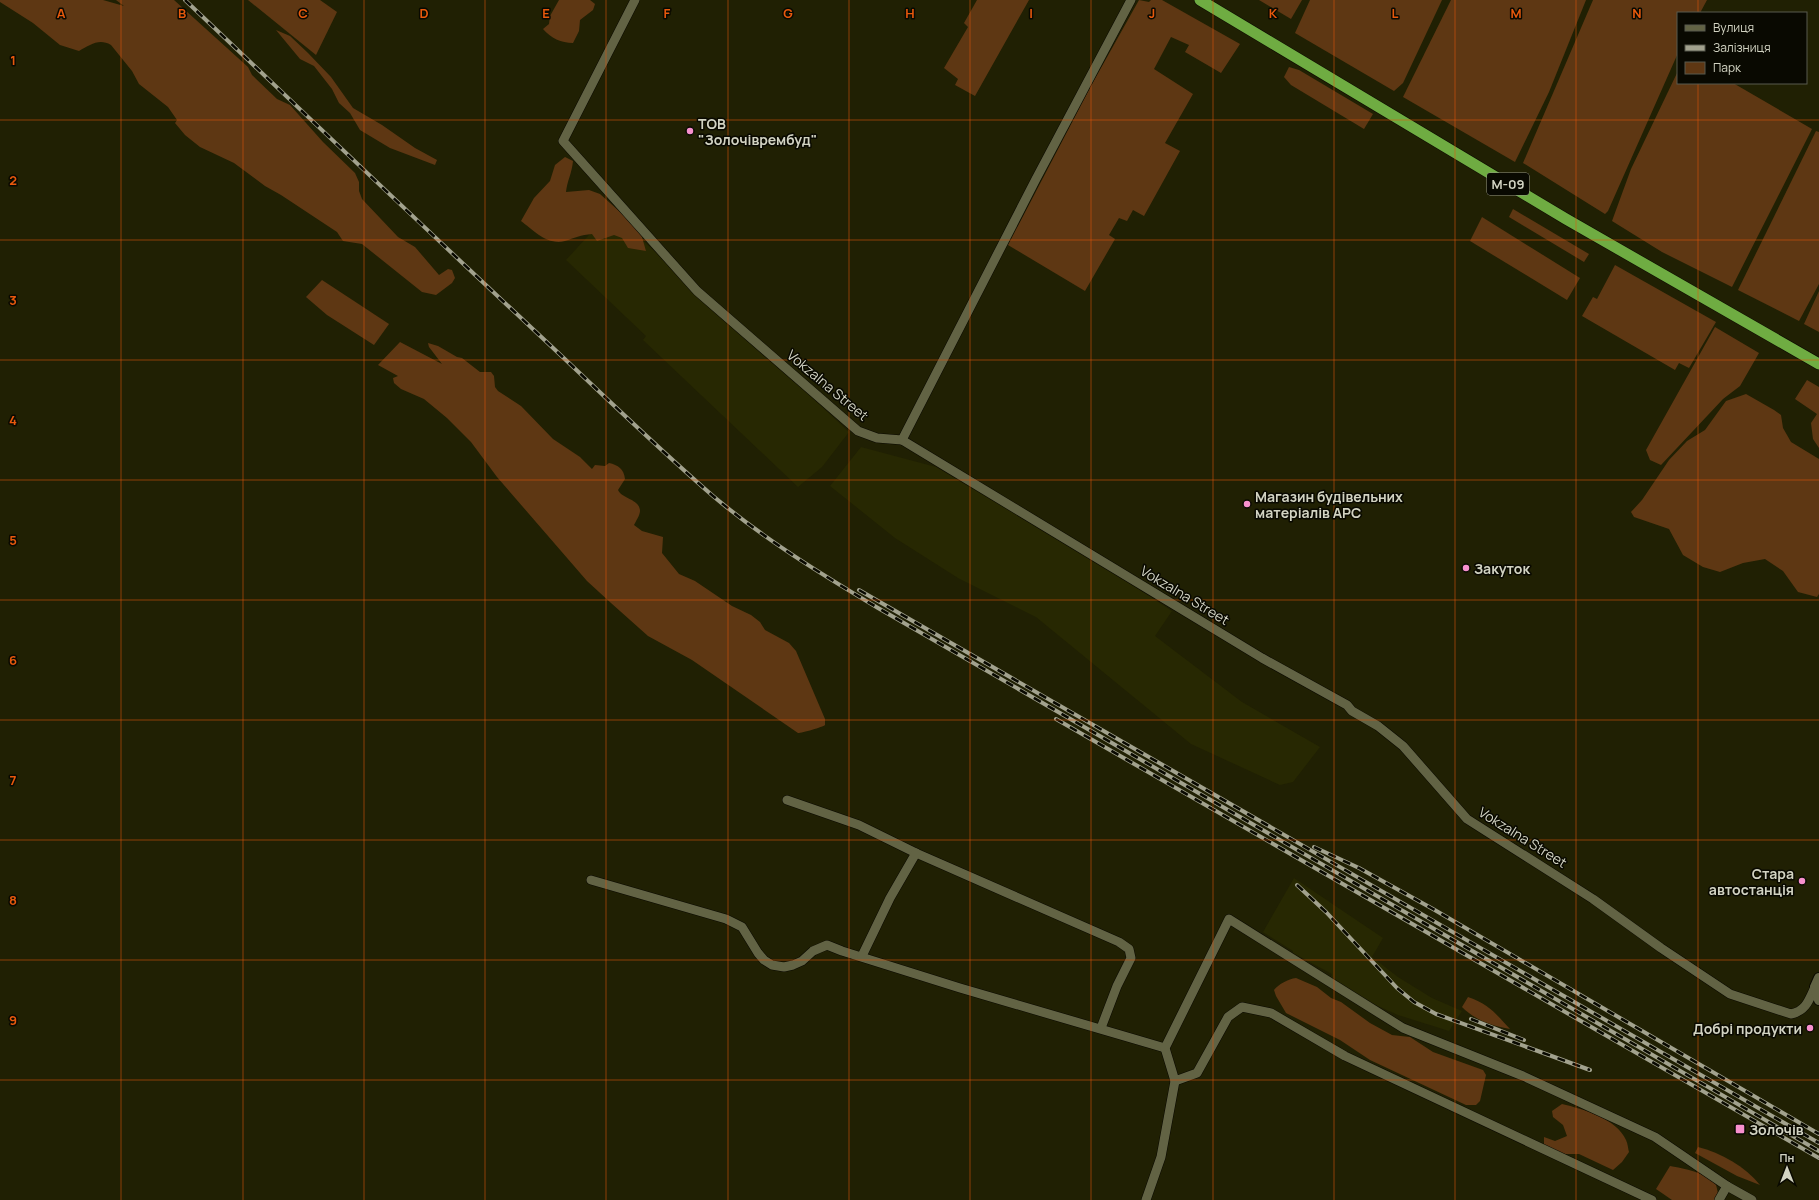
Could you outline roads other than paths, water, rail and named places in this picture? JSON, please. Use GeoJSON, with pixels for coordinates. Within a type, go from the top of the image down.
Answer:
{"type":"FeatureCollection","features":[{"type":"Feature","properties":{"kind":"highway","name":"М-09"},"geometry":{"type":"LineString","coordinates":[[1200,0],[1566,219],[1819,364]]}},
{"type":"Feature","properties":{"kind":"street","name":"Vokzalna Street"},"geometry":{"type":"LineString","coordinates":[[635,0],[563,141],[697,291],[858,431],[877,438],[902,440],[1262,658],[1347,705],[1352,710],[1378,726],[1403,746],[1467,819],[1593,899],[1661,948],[1730,994],[1791,1014],[1804,1009],[1817,982]]}},
{"type":"Feature","properties":{"kind":"street"},"geometry":{"type":"LineString","coordinates":[[902,440],[1036,179],[1131,0]]}},
{"type":"Feature","properties":{"kind":"street"},"geometry":{"type":"LineString","coordinates":[[787,800],[859,825],[916,854],[1119,942],[1129,949],[1131,958],[1117,986],[1102,1028]]}},
{"type":"Feature","properties":{"kind":"street"},"geometry":{"type":"LineString","coordinates":[[862,956],[890,898],[916,854]]}},
{"type":"Feature","properties":{"kind":"street"},"geometry":{"type":"LineString","coordinates":[[591,880],[726,919],[742,927],[758,954],[772,965],[784,967],[798,963],[813,951],[827,945],[842,952],[862,956],[960,988],[1102,1028],[1165,1048]]}},
{"type":"Feature","properties":{"kind":"street"},"geometry":{"type":"LineString","coordinates":[[1146,1200],[1161,1157],[1175,1081],[1165,1048],[1228,919],[1403,1028],[1523,1076],[1642,1130],[1655,1137],[1727,1186],[1752,1200]]}},
{"type":"Feature","properties":{"kind":"street"},"geometry":{"type":"LineString","coordinates":[[1817,982],[1819,1000]]}},
{"type":"Feature","properties":{"kind":"street"},"geometry":{"type":"LineString","coordinates":[[1175,1081],[1197,1073],[1228,1016],[1242,1007],[1256,1008],[1277,1016],[1345,1056],[1652,1200]]}},
{"type":"Feature","properties":{"kind":"street"},"geometry":{"type":"LineString","coordinates":[[1719,1200],[1727,1186]]}},
{"type":"Feature","properties":{"kind":"railway"},"geometry":{"type":"LineString","coordinates":[[185,0],[668,456],[713,496],[752,527],[814,569],[878,608],[1819,1151]]}},
{"type":"Feature","properties":{"kind":"railway"},"geometry":{"type":"LineString","coordinates":[[859,590],[1819,1143]]}},
{"type":"Feature","properties":{"kind":"railway"},"geometry":{"type":"LineString","coordinates":[[1056,719],[1819,1158]]}},
{"type":"Feature","properties":{"kind":"railway"},"geometry":{"type":"LineString","coordinates":[[1314,847],[1359,868],[1433,909],[1819,1134]]}},
{"type":"Feature","properties":{"kind":"railway"},"geometry":{"type":"LineString","coordinates":[[1297,885],[1326,912],[1397,988],[1414,1002],[1436,1014],[1590,1070]]}},
{"type":"Feature","properties":{"kind":"railway"},"geometry":{"type":"LineString","coordinates":[[1471,1019],[1524,1040]]}},
{"type":"Feature","properties":{"kind":"place","name":"ТОВ \"Золочіврембуд\""},"geometry":{"type":"Point","coordinates":[690,131]}},
{"type":"Feature","properties":{"kind":"place","name":"Магазин будівельних матеріалів APC"},"geometry":{"type":"Point","coordinates":[1247,504]}},
{"type":"Feature","properties":{"kind":"place","name":"Закуток"},"geometry":{"type":"Point","coordinates":[1466,568]}},
{"type":"Feature","properties":{"kind":"place","name":"Стара автостанція"},"geometry":{"type":"Point","coordinates":[1802,881]}},
{"type":"Feature","properties":{"kind":"place","name":"Добрі продукти"},"geometry":{"type":"Point","coordinates":[1810,1028]}},
{"type":"Feature","properties":{"kind":"place","name":"Золочів"},"geometry":{"type":"Point","coordinates":[1740,1129]}}]}
